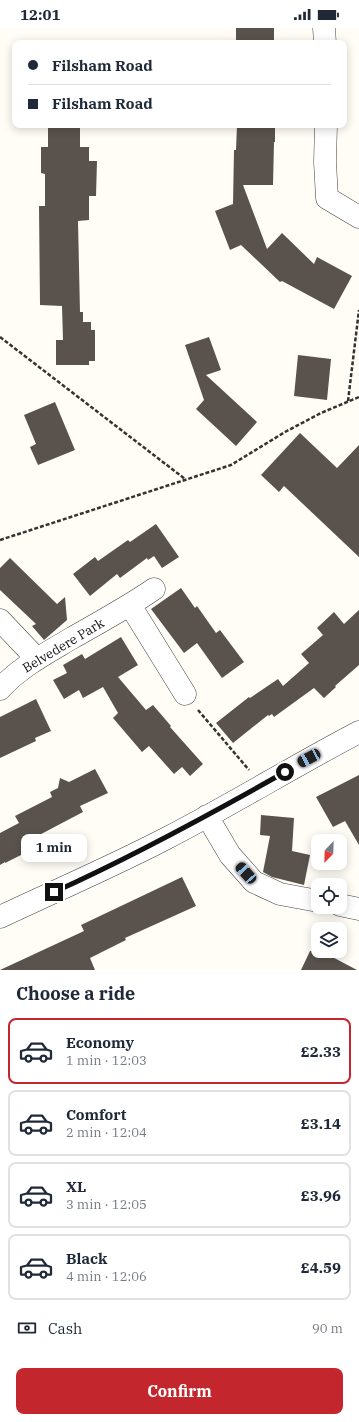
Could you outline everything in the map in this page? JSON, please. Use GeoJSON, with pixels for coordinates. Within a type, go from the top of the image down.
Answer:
{"type":"FeatureCollection","features":[{"type":"Feature","properties":{"kind":"street"},"geometry":{"type":"LineString","coordinates":[[324,28],[325,40]]}},
{"type":"Feature","properties":{"kind":"street"},"geometry":{"type":"LineString","coordinates":[[326,128],[325,162],[327,198],[359,217]]}},
{"type":"Feature","properties":{"kind":"street","name":"Belvedere Park"},"geometry":{"type":"LineString","coordinates":[[0,689],[9,679],[37,659],[130,605],[154,589]]}},
{"type":"Feature","properties":{"kind":"street"},"geometry":{"type":"LineString","coordinates":[[130,605],[185,694]]}},
{"type":"Feature","properties":{"kind":"street"},"geometry":{"type":"LineString","coordinates":[[0,620],[37,659]]}},
{"type":"Feature","properties":{"kind":"street"},"geometry":{"type":"LineString","coordinates":[[0,917],[107,869],[359,732]]}},
{"type":"Feature","properties":{"kind":"street"},"geometry":{"type":"LineString","coordinates":[[207,816],[230,855],[254,882],[280,894],[311,900]]}},
{"type":"Feature","properties":{"kind":"street"},"geometry":{"type":"LineString","coordinates":[[347,906],[359,909]]}},
{"type":"Feature","properties":{"kind":"path"},"geometry":{"type":"LineString","coordinates":[[348,402],[359,310]]}},
{"type":"Feature","properties":{"kind":"path"},"geometry":{"type":"LineString","coordinates":[[0,337],[186,480]]}},
{"type":"Feature","properties":{"kind":"path"},"geometry":{"type":"LineString","coordinates":[[0,540],[231,465],[303,422],[359,397]]}},
{"type":"Feature","properties":{"kind":"path"},"geometry":{"type":"LineString","coordinates":[[185,694],[262,785]]}},
{"type":"Feature","properties":{"kind":"building"},"geometry":{"type":"Polygon","coordinates":[[[236,28],[274,28],[274,40],[236,40],[236,28]]]}},
{"type":"Feature","properties":{"kind":"building"},"geometry":{"type":"Polygon","coordinates":[[[48,128],[80,128],[80,147],[89,147],[89,161],[97,161],[96,196],[89,196],[89,220],[78,221],[80,312],[83,312],[83,322],[91,322],[91,330],[95,330],[95,361],[89,361],[89,365],[56,365],[56,340],[63,340],[62,306],[40,305],[39,206],[45,206],[45,174],[41,173],[41,147],[48,147],[48,128]]]}},
{"type":"Feature","properties":{"kind":"building"},"geometry":{"type":"Polygon","coordinates":[[[237,128],[275,128],[273,185],[243,185],[267,249],[282,233],[314,264],[317,257],[352,276],[334,309],[282,281],[280,282],[241,245],[230,250],[215,211],[233,204],[234,150],[236,150],[237,128]]]}},
{"type":"Feature","properties":{"kind":"building"},"geometry":{"type":"Polygon","coordinates":[[[209,337],[221,370],[206,375],[257,422],[236,446],[196,409],[204,400],[185,345],[209,337]]]}},
{"type":"Feature","properties":{"kind":"building"},"geometry":{"type":"Polygon","coordinates":[[[298,355],[331,359],[327,400],[294,396],[298,355]]]}},
{"type":"Feature","properties":{"kind":"building"},"geometry":{"type":"Polygon","coordinates":[[[55,402],[75,450],[38,465],[30,447],[36,444],[24,415],[55,402]]]}},
{"type":"Feature","properties":{"kind":"building"},"geometry":{"type":"Polygon","coordinates":[[[300,433],[337,468],[359,445],[359,557],[284,486],[279,492],[261,475],[300,433]]]}},
{"type":"Feature","properties":{"kind":"building"},"geometry":{"type":"Polygon","coordinates":[[[156,524],[179,557],[162,568],[154,556],[148,560],[147,558],[120,578],[117,574],[90,596],[73,574],[95,557],[98,561],[128,540],[130,542],[156,524]]]}},
{"type":"Feature","properties":{"kind":"building"},"geometry":{"type":"Polygon","coordinates":[[[10,558],[57,604],[65,597],[67,620],[44,640],[32,626],[36,624],[0,590],[0,568],[10,558]]]}},
{"type":"Feature","properties":{"kind":"building"},"geometry":{"type":"Polygon","coordinates":[[[181,588],[195,608],[197,606],[216,633],[220,630],[244,662],[222,678],[197,643],[184,653],[151,609],[181,588]]]}},
{"type":"Feature","properties":{"kind":"building"},"geometry":{"type":"Polygon","coordinates":[[[359,610],[359,665],[324,698],[314,688],[274,717],[272,714],[269,716],[268,715],[233,743],[216,723],[249,697],[250,698],[278,679],[283,686],[309,663],[301,654],[323,635],[317,628],[334,612],[344,624],[359,610]]]}},
{"type":"Feature","properties":{"kind":"building"},"geometry":{"type":"Polygon","coordinates":[[[121,637],[138,665],[118,677],[146,710],[153,705],[171,726],[170,727],[203,764],[190,776],[182,767],[174,774],[149,746],[142,752],[113,718],[118,713],[103,687],[83,698],[79,690],[64,699],[53,680],[67,673],[63,665],[82,654],[85,659],[121,637]]]}},
{"type":"Feature","properties":{"kind":"building"},"geometry":{"type":"Polygon","coordinates":[[[36,699],[51,731],[35,738],[36,741],[0,758],[0,717],[36,699]]]}},
{"type":"Feature","properties":{"kind":"building"},"geometry":{"type":"Polygon","coordinates":[[[95,769],[108,793],[80,806],[83,812],[26,842],[31,850],[0,865],[0,833],[19,823],[15,816],[52,797],[50,792],[58,788],[60,778],[69,782],[95,769]]]}},
{"type":"Feature","properties":{"kind":"building"},"geometry":{"type":"Polygon","coordinates":[[[359,775],[359,845],[345,821],[333,827],[316,797],[359,775]]]}},
{"type":"Feature","properties":{"kind":"building"},"geometry":{"type":"Polygon","coordinates":[[[261,815],[294,818],[292,851],[310,855],[304,885],[272,877],[263,872],[270,836],[260,835],[261,815]]]}},
{"type":"Feature","properties":{"kind":"building"},"geometry":{"type":"Polygon","coordinates":[[[182,877],[196,906],[125,938],[126,940],[90,958],[95,970],[0,970],[84,931],[81,925],[182,877]]]}},
{"type":"Feature","properties":{"kind":"building"},"geometry":{"type":"Polygon","coordinates":[[[311,951],[311,958],[334,958],[357,970],[301,970],[311,951]]]}},
{"type":"Feature","properties":{"kind":"route"},"geometry":{"type":"LineString","coordinates":[[54,892],[107,869],[207,816],[285,772]]}}]}
